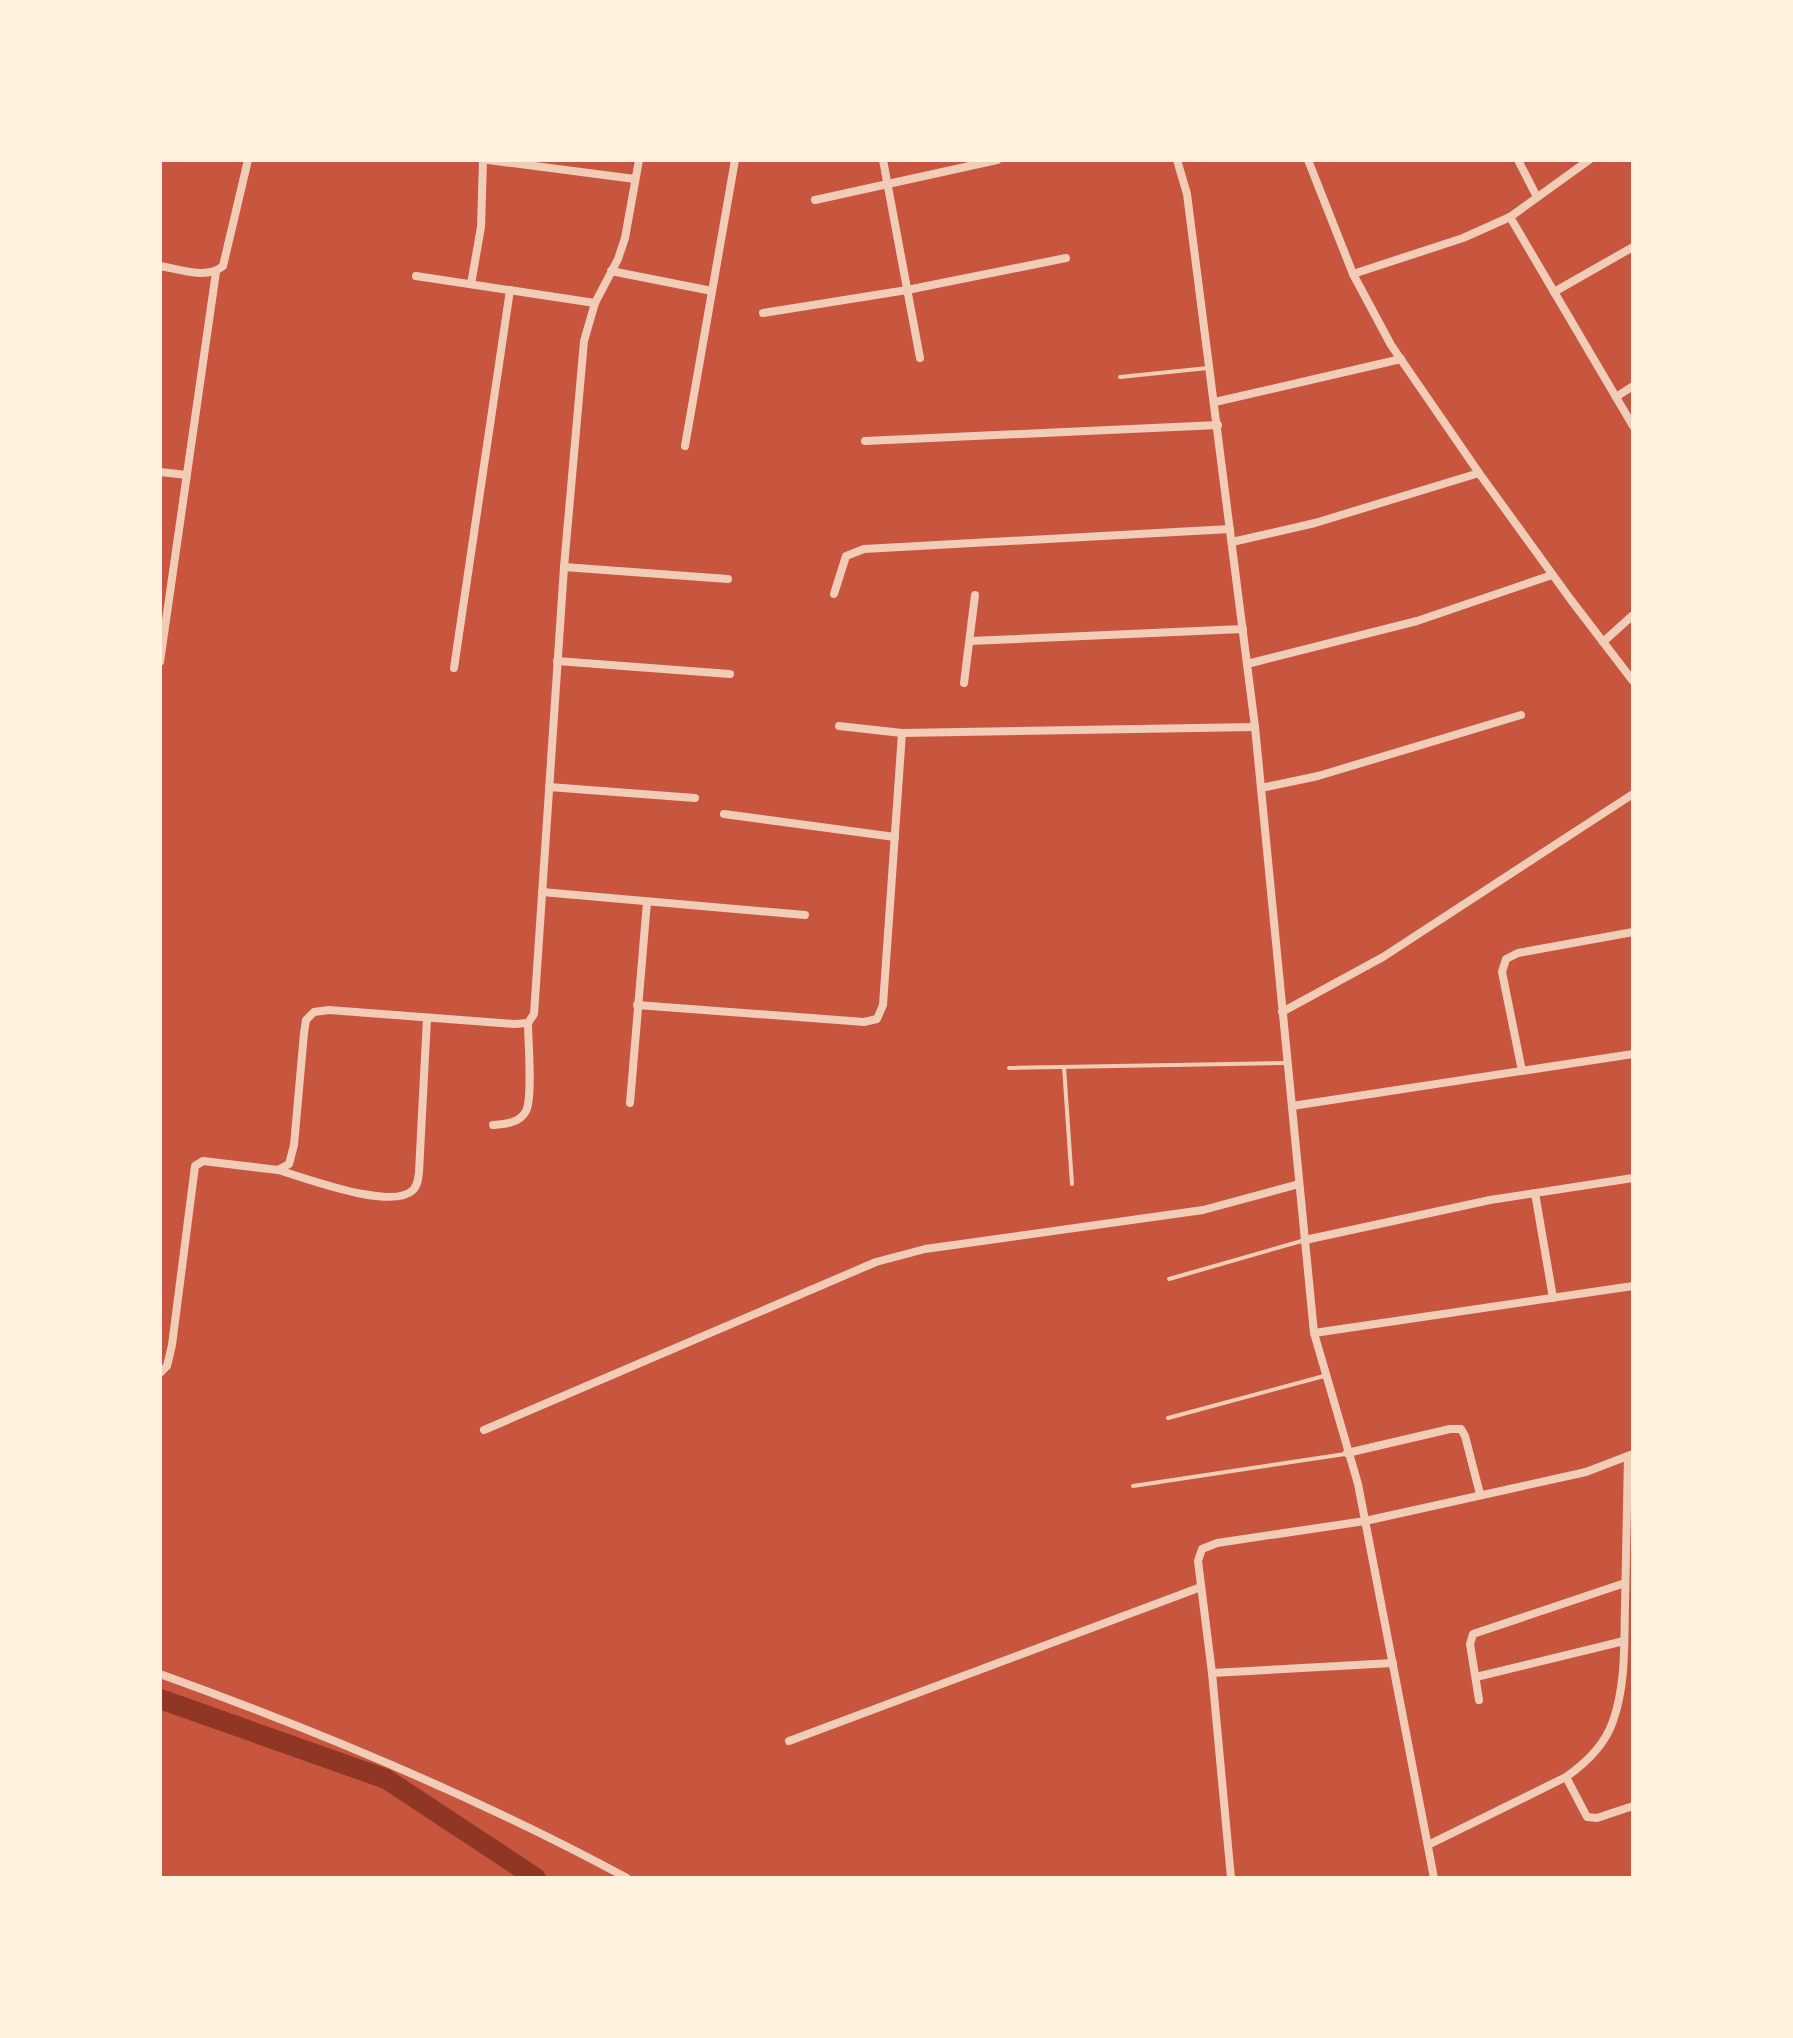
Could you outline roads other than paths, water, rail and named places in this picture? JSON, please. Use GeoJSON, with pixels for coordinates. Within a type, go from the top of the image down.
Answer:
{"type":"FeatureCollection","features":[{"type":"Feature","properties":{"kind":"street"},"geometry":{"type":"LineString","coordinates":[[160,266],[204,273],[216,272],[223,266],[248,160]]}},
{"type":"Feature","properties":{"kind":"street"},"geometry":{"type":"LineString","coordinates":[[471,284],[481,227],[486,160],[635,179]]}},
{"type":"Feature","properties":{"kind":"street"},"geometry":{"type":"LineString","coordinates":[[493,1125],[508,1124],[520,1118],[527,1110],[529,1097],[528,1023],[534,1014],[557,661],[584,341],[595,303],[625,238],[639,160]]}},
{"type":"Feature","properties":{"kind":"street"},"geometry":{"type":"LineString","coordinates":[[685,446],[735,160]]}},
{"type":"Feature","properties":{"kind":"street"},"geometry":{"type":"LineString","coordinates":[[883,160],[920,358]]}},
{"type":"Feature","properties":{"kind":"street"},"geometry":{"type":"LineString","coordinates":[[815,200],[997,160]]}},
{"type":"Feature","properties":{"kind":"street"},"geometry":{"type":"LineString","coordinates":[[1177,160],[1187,194],[1255,727],[1314,1333],[1358,1484],[1434,1878]]}},
{"type":"Feature","properties":{"kind":"street"},"geometry":{"type":"LineString","coordinates":[[1308,160],[1353,274],[1401,359],[1552,575],[1633,681]]}},
{"type":"Feature","properties":{"kind":"street"},"geometry":{"type":"LineString","coordinates":[[1518,160],[1537,197]]}},
{"type":"Feature","properties":{"kind":"street"},"geometry":{"type":"LineString","coordinates":[[1353,274],[1463,238],[1510,217],[1589,160]]}},
{"type":"Feature","properties":{"kind":"street"},"geometry":{"type":"LineString","coordinates":[[1510,217],[1633,426]]}},
{"type":"Feature","properties":{"kind":"street"},"geometry":{"type":"LineString","coordinates":[[1554,292],[1633,247]]}},
{"type":"Feature","properties":{"kind":"street"},"geometry":{"type":"LineString","coordinates":[[763,313],[907,290],[1066,258]]}},
{"type":"Feature","properties":{"kind":"street"},"geometry":{"type":"LineString","coordinates":[[611,271],[712,291]]}},
{"type":"Feature","properties":{"kind":"street"},"geometry":{"type":"LineString","coordinates":[[160,662],[216,272]]}},
{"type":"Feature","properties":{"kind":"street"},"geometry":{"type":"LineString","coordinates":[[416,276],[595,303]]}},
{"type":"Feature","properties":{"kind":"street"},"geometry":{"type":"LineString","coordinates":[[454,668],[510,290]]}},
{"type":"Feature","properties":{"kind":"street"},"geometry":{"type":"LineString","coordinates":[[1215,402],[1401,359]]}},
{"type":"Feature","properties":{"kind":"street"},"geometry":{"type":"LineString","coordinates":[[1616,397],[1633,386]]}},
{"type":"Feature","properties":{"kind":"street"},"geometry":{"type":"LineString","coordinates":[[865,441],[1218,425]]}},
{"type":"Feature","properties":{"kind":"street"},"geometry":{"type":"LineString","coordinates":[[160,472],[187,475]]}},
{"type":"Feature","properties":{"kind":"street"},"geometry":{"type":"LineString","coordinates":[[1232,542],[1315,523],[1479,473]]}},
{"type":"Feature","properties":{"kind":"street"},"geometry":{"type":"LineString","coordinates":[[834,594],[846,556],[864,549],[1230,529]]}},
{"type":"Feature","properties":{"kind":"street"},"geometry":{"type":"LineString","coordinates":[[564,567],[728,579]]}},
{"type":"Feature","properties":{"kind":"street"},"geometry":{"type":"LineString","coordinates":[[1247,664],[1417,621],[1552,575]]}},
{"type":"Feature","properties":{"kind":"street"},"geometry":{"type":"LineString","coordinates":[[964,683],[975,595]]}},
{"type":"Feature","properties":{"kind":"street"},"geometry":{"type":"LineString","coordinates":[[1603,642],[1633,615]]}},
{"type":"Feature","properties":{"kind":"street"},"geometry":{"type":"LineString","coordinates":[[970,641],[1243,629]]}},
{"type":"Feature","properties":{"kind":"street"},"geometry":{"type":"LineString","coordinates":[[557,661],[730,674]]}},
{"type":"Feature","properties":{"kind":"street"},"geometry":{"type":"LineString","coordinates":[[1261,788],[1318,776],[1521,715]]}},
{"type":"Feature","properties":{"kind":"street"},"geometry":{"type":"LineString","coordinates":[[839,726],[902,733],[1255,727]]}},
{"type":"Feature","properties":{"kind":"street"},"geometry":{"type":"LineString","coordinates":[[637,1005],[864,1022],[877,1019],[883,1005],[902,733]]}},
{"type":"Feature","properties":{"kind":"street"},"geometry":{"type":"LineString","coordinates":[[549,787],[695,798]]}},
{"type":"Feature","properties":{"kind":"street"},"geometry":{"type":"LineString","coordinates":[[1282,1012],[1383,957],[1633,794]]}},
{"type":"Feature","properties":{"kind":"street"},"geometry":{"type":"LineString","coordinates":[[724,814],[895,837]]}},
{"type":"Feature","properties":{"kind":"street"},"geometry":{"type":"LineString","coordinates":[[542,892],[805,915]]}},
{"type":"Feature","properties":{"kind":"street"},"geometry":{"type":"LineString","coordinates":[[630,1103],[647,902]]}},
{"type":"Feature","properties":{"kind":"street"},"geometry":{"type":"LineString","coordinates":[[1522,1071],[1502,972],[1506,959],[1518,953],[1633,932]]}},
{"type":"Feature","properties":{"kind":"street"},"geometry":{"type":"LineString","coordinates":[[278,1170],[289,1164],[294,1145],[304,1033],[306,1020],[314,1012],[329,1010],[528,1023]]}},
{"type":"Feature","properties":{"kind":"street"},"geometry":{"type":"LineString","coordinates":[[160,1373],[167,1366],[172,1345],[195,1166],[203,1161],[278,1170],[380,1198],[399,1197],[412,1192],[417,1185],[419,1172],[427,1018]]}},
{"type":"Feature","properties":{"kind":"street"},"geometry":{"type":"LineString","coordinates":[[1292,1106],[1633,1054]]}},
{"type":"Feature","properties":{"kind":"street"},"geometry":{"type":"LineString","coordinates":[[1305,1240],[1436,1211],[1633,1178]]}},
{"type":"Feature","properties":{"kind":"street"},"geometry":{"type":"LineString","coordinates":[[484,1430],[876,1262],[925,1249],[1203,1210],[1299,1184]]}},
{"type":"Feature","properties":{"kind":"street"},"geometry":{"type":"LineString","coordinates":[[1535,1193],[1553,1298]]}},
{"type":"Feature","properties":{"kind":"street"},"geometry":{"type":"LineString","coordinates":[[1314,1333],[1633,1286]]}},
{"type":"Feature","properties":{"kind":"street"},"geometry":{"type":"LineString","coordinates":[[1347,1453],[1461,1429],[1480,1494]]}},
{"type":"Feature","properties":{"kind":"street"},"geometry":{"type":"LineString","coordinates":[[1231,1878],[1199,1553],[1208,1545],[1365,1521],[1586,1472],[1630,1455],[1624,1641],[1620,1696],[1612,1724],[1598,1748],[1581,1767],[1566,1777],[1428,1845]]}},
{"type":"Feature","properties":{"kind":"street"},"geometry":{"type":"LineString","coordinates":[[1479,1700],[1470,1644],[1478,1631],[1625,1583]]}},
{"type":"Feature","properties":{"kind":"street"},"geometry":{"type":"LineString","coordinates":[[789,1741],[1201,1587]]}},
{"type":"Feature","properties":{"kind":"street"},"geometry":{"type":"LineString","coordinates":[[1476,1677],[1624,1641]]}},
{"type":"Feature","properties":{"kind":"street"},"geometry":{"type":"LineString","coordinates":[[1212,1673],[1393,1663]]}},
{"type":"Feature","properties":{"kind":"street"},"geometry":{"type":"LineString","coordinates":[[160,1674],[279,1717],[405,1769],[627,1878]]}},
{"type":"Feature","properties":{"kind":"street"},"geometry":{"type":"LineString","coordinates":[[1566,1777],[1587,1817],[1597,1818],[1633,1806]]}},
{"type":"Feature","properties":{"kind":"lane"},"geometry":{"type":"LineString","coordinates":[[1120,377],[1210,367]]}},
{"type":"Feature","properties":{"kind":"lane"},"geometry":{"type":"LineString","coordinates":[[1009,1068],[1287,1063]]}},
{"type":"Feature","properties":{"kind":"lane"},"geometry":{"type":"LineString","coordinates":[[1064,1067],[1072,1184]]}},
{"type":"Feature","properties":{"kind":"lane"},"geometry":{"type":"LineString","coordinates":[[1169,1279],[1305,1240]]}},
{"type":"Feature","properties":{"kind":"lane"},"geometry":{"type":"LineString","coordinates":[[1168,1418],[1326,1375]]}},
{"type":"Feature","properties":{"kind":"lane"},"geometry":{"type":"LineString","coordinates":[[1133,1486],[1347,1453]]}},
{"type":"Feature","properties":{"kind":"waterway"},"geometry":{"type":"LineString","coordinates":[[160,1699],[386,1779],[536,1878]]}}]}
